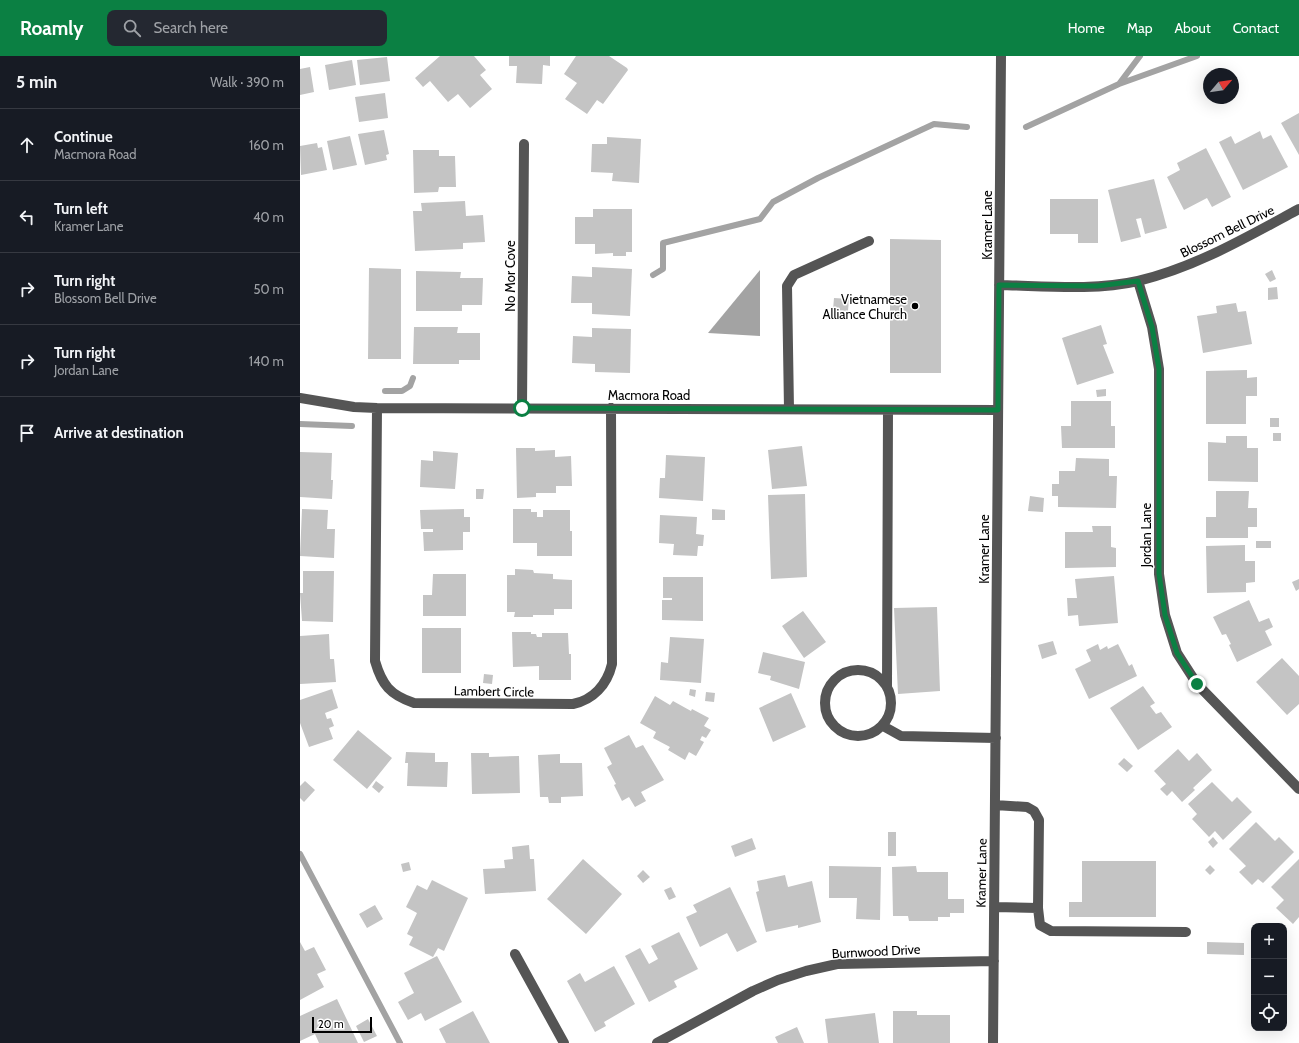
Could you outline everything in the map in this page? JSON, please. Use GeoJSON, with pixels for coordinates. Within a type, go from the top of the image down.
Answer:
{"type":"FeatureCollection","features":[{"type":"Feature","properties":{"kind":"street","name":"Kramer Lane"},"geometry":{"type":"LineString","coordinates":[[993,1043],[1001,56]]}},
{"type":"Feature","properties":{"kind":"street","name":"No Mor Cove"},"geometry":{"type":"LineString","coordinates":[[522,408],[524,144]]}},
{"type":"Feature","properties":{"kind":"street","name":"Blossom Bell Drive"},"geometry":{"type":"LineString","coordinates":[[999,285],[1097,286],[1138,281],[1182,267],[1224,249],[1299,209]]}},
{"type":"Feature","properties":{"kind":"street"},"geometry":{"type":"LineString","coordinates":[[789,409],[787,286],[794,275],[869,241]]}},
{"type":"Feature","properties":{"kind":"street","name":"Jordan Lane"},"geometry":{"type":"LineString","coordinates":[[1138,281],[1152,327],[1159,369],[1159,574],[1165,615],[1177,653],[1197,684],[1299,790]]}},
{"type":"Feature","properties":{"kind":"street","name":"Macmora Road"},"geometry":{"type":"LineString","coordinates":[[300,398],[354,407],[377,408],[998,410]]}},
{"type":"Feature","properties":{"kind":"street","name":"Lambert Circle"},"geometry":{"type":"LineString","coordinates":[[377,408],[375,661],[380,677],[389,690],[401,698],[414,703],[572,704],[588,699],[601,688],[608,677],[612,664],[611,408]]}},
{"type":"Feature","properties":{"kind":"street"},"geometry":{"type":"LineString","coordinates":[[887,687],[880,678],[870,672],[859,670],[848,671],[838,676],[830,684],[825,694],[824,705],[826,716],[832,726],[841,733],[852,736],[863,736],[874,733],[882,726],[889,715],[891,703],[887,687],[888,410]]}},
{"type":"Feature","properties":{"kind":"street"},"geometry":{"type":"LineString","coordinates":[[882,726],[901,736],[996,738]]}},
{"type":"Feature","properties":{"kind":"street"},"geometry":{"type":"LineString","coordinates":[[995,805],[1027,807],[1034,811],[1039,820],[1038,908],[1040,925],[1051,931],[1186,932]]}},
{"type":"Feature","properties":{"kind":"street"},"geometry":{"type":"LineString","coordinates":[[994,907],[1038,908]]}},
{"type":"Feature","properties":{"kind":"street"},"geometry":{"type":"LineString","coordinates":[[515,954],[564,1043]]}},
{"type":"Feature","properties":{"kind":"street","name":"Burnwood Drive"},"geometry":{"type":"LineString","coordinates":[[657,1043],[753,991],[778,980],[814,970],[845,964],[994,961]]}},
{"type":"Feature","properties":{"kind":"shaded area"},"geometry":{"type":"Polygon","coordinates":[[[760,270],[760,336],[708,333],[760,270]]]}},
{"type":"Feature","properties":{"kind":"building"},"geometry":{"type":"Polygon","coordinates":[[[440,56],[474,56],[486,70],[480,75],[492,89],[470,108],[458,94],[448,102],[430,81],[423,87],[415,78],[440,56]]]}},
{"type":"Feature","properties":{"kind":"building"},"geometry":{"type":"Polygon","coordinates":[[[509,56],[550,56],[550,66],[543,65],[542,84],[516,83],[517,66],[509,66],[509,56]]]}},
{"type":"Feature","properties":{"kind":"building"},"geometry":{"type":"Polygon","coordinates":[[[576,56],[609,56],[628,70],[603,104],[597,100],[587,114],[565,99],[577,83],[564,74],[576,56]]]}},
{"type":"Feature","properties":{"kind":"building"},"geometry":{"type":"Polygon","coordinates":[[[387,57],[390,81],[360,85],[357,60],[387,57]]]}},
{"type":"Feature","properties":{"kind":"building"},"geometry":{"type":"Polygon","coordinates":[[[352,60],[356,85],[329,90],[325,65],[352,60]]]}},
{"type":"Feature","properties":{"kind":"building"},"geometry":{"type":"Polygon","coordinates":[[[310,67],[314,92],[300,95],[300,69],[310,67]]]}},
{"type":"Feature","properties":{"kind":"building"},"geometry":{"type":"Polygon","coordinates":[[[385,93],[388,118],[359,122],[355,97],[385,93]]]}},
{"type":"Feature","properties":{"kind":"building"},"geometry":{"type":"Polygon","coordinates":[[[1299,113],[1299,155],[1281,123],[1299,113]]]}},
{"type":"Feature","properties":{"kind":"building"},"geometry":{"type":"Polygon","coordinates":[[[384,130],[389,154],[386,155],[387,160],[365,165],[358,134],[384,130]]]}},
{"type":"Feature","properties":{"kind":"building"},"geometry":{"type":"Polygon","coordinates":[[[1260,131],[1263,139],[1271,135],[1288,167],[1243,190],[1219,142],[1231,136],[1235,144],[1260,131]]]}},
{"type":"Feature","properties":{"kind":"building"},"geometry":{"type":"Polygon","coordinates":[[[350,136],[357,165],[333,170],[327,141],[350,136]]]}},
{"type":"Feature","properties":{"kind":"building"},"geometry":{"type":"Polygon","coordinates":[[[607,137],[641,139],[639,183],[612,181],[613,173],[591,172],[592,144],[607,144],[607,137]]]}},
{"type":"Feature","properties":{"kind":"building"},"geometry":{"type":"Polygon","coordinates":[[[317,143],[318,148],[322,147],[327,170],[301,175],[300,146],[317,143]]]}},
{"type":"Feature","properties":{"kind":"building"},"geometry":{"type":"Polygon","coordinates":[[[1206,148],[1231,197],[1212,207],[1207,198],[1184,210],[1167,177],[1180,170],[1177,163],[1206,148]]]}},
{"type":"Feature","properties":{"kind":"building"},"geometry":{"type":"Polygon","coordinates":[[[413,150],[439,150],[439,156],[455,156],[456,187],[439,187],[438,192],[414,193],[413,150]]]}},
{"type":"Feature","properties":{"kind":"building"},"geometry":{"type":"Polygon","coordinates":[[[1154,179],[1167,228],[1145,234],[1141,218],[1136,219],[1141,237],[1121,242],[1108,190],[1154,179]]]}},
{"type":"Feature","properties":{"kind":"building"},"geometry":{"type":"Polygon","coordinates":[[[1050,199],[1098,199],[1098,243],[1078,243],[1078,234],[1050,234],[1050,199]]]}},
{"type":"Feature","properties":{"kind":"building"},"geometry":{"type":"Polygon","coordinates":[[[465,201],[466,216],[483,215],[485,242],[463,243],[463,249],[415,251],[413,211],[422,211],[421,203],[465,201]]]}},
{"type":"Feature","properties":{"kind":"building"},"geometry":{"type":"Polygon","coordinates":[[[593,209],[632,209],[632,252],[626,252],[626,256],[613,256],[613,253],[595,254],[595,244],[575,244],[575,217],[593,217],[593,209]]]}},
{"type":"Feature","properties":{"kind":"building","name":"Vietnamese Alliance Church"},"geometry":{"type":"Polygon","coordinates":[[[890,239],[941,240],[941,373],[890,373],[890,239]]]}},
{"type":"Feature","properties":{"kind":"building"},"geometry":{"type":"Polygon","coordinates":[[[592,267],[632,269],[630,316],[592,314],[592,303],[571,303],[572,276],[592,277],[592,267]]]}},
{"type":"Feature","properties":{"kind":"building"},"geometry":{"type":"Polygon","coordinates":[[[369,268],[401,269],[401,359],[368,359],[369,268]]]}},
{"type":"Feature","properties":{"kind":"building"},"geometry":{"type":"Polygon","coordinates":[[[1272,270],[1276,279],[1270,282],[1265,274],[1272,270]]]}},
{"type":"Feature","properties":{"kind":"building"},"geometry":{"type":"Polygon","coordinates":[[[416,271],[461,272],[460,278],[483,278],[482,305],[462,305],[462,311],[416,311],[416,271]]]}},
{"type":"Feature","properties":{"kind":"building"},"geometry":{"type":"Polygon","coordinates":[[[1277,287],[1278,299],[1268,300],[1268,288],[1277,287]]]}},
{"type":"Feature","properties":{"kind":"building"},"geometry":{"type":"Polygon","coordinates":[[[834,298],[849,299],[848,311],[833,310],[834,298]]]}},
{"type":"Feature","properties":{"kind":"building"},"geometry":{"type":"Polygon","coordinates":[[[1236,303],[1238,312],[1246,311],[1252,344],[1203,353],[1197,316],[1217,313],[1216,306],[1236,303]]]}},
{"type":"Feature","properties":{"kind":"building"},"geometry":{"type":"Polygon","coordinates":[[[1101,325],[1107,344],[1103,345],[1114,373],[1077,385],[1062,338],[1101,325]]]}},
{"type":"Feature","properties":{"kind":"building"},"geometry":{"type":"Polygon","coordinates":[[[414,327],[458,327],[457,333],[480,333],[480,360],[459,360],[459,364],[413,364],[414,327]]]}},
{"type":"Feature","properties":{"kind":"building"},"geometry":{"type":"Polygon","coordinates":[[[592,328],[631,329],[630,373],[595,372],[595,364],[572,363],[573,336],[592,337],[592,328]]]}},
{"type":"Feature","properties":{"kind":"building"},"geometry":{"type":"Polygon","coordinates":[[[1247,370],[1247,378],[1257,377],[1257,396],[1246,396],[1246,424],[1206,424],[1206,371],[1247,370]]]}},
{"type":"Feature","properties":{"kind":"building"},"geometry":{"type":"Polygon","coordinates":[[[1106,389],[1106,396],[1097,397],[1096,390],[1106,389]]]}},
{"type":"Feature","properties":{"kind":"building"},"geometry":{"type":"Polygon","coordinates":[[[1071,401],[1111,401],[1111,426],[1115,426],[1115,448],[1062,448],[1061,426],[1071,426],[1071,401]]]}},
{"type":"Feature","properties":{"kind":"building"},"geometry":{"type":"Polygon","coordinates":[[[1270,418],[1279,418],[1279,427],[1270,427],[1270,418]]]}},
{"type":"Feature","properties":{"kind":"building"},"geometry":{"type":"Polygon","coordinates":[[[1273,433],[1281,433],[1281,441],[1273,441],[1273,433]]]}},
{"type":"Feature","properties":{"kind":"building"},"geometry":{"type":"Polygon","coordinates":[[[1226,436],[1247,436],[1247,448],[1258,448],[1258,482],[1208,481],[1208,442],[1226,443],[1226,436]]]}},
{"type":"Feature","properties":{"kind":"building"},"geometry":{"type":"Polygon","coordinates":[[[802,446],[807,486],[772,489],[768,450],[802,446]]]}},
{"type":"Feature","properties":{"kind":"building"},"geometry":{"type":"Polygon","coordinates":[[[516,448],[535,448],[535,451],[555,450],[555,457],[571,456],[572,486],[556,486],[556,493],[536,493],[536,497],[517,498],[516,448]]]}},
{"type":"Feature","properties":{"kind":"building"},"geometry":{"type":"Polygon","coordinates":[[[433,451],[458,453],[455,489],[420,487],[421,460],[433,461],[433,451]]]}},
{"type":"Feature","properties":{"kind":"building"},"geometry":{"type":"Polygon","coordinates":[[[300,452],[332,453],[332,499],[300,497],[300,452]]]}},
{"type":"Feature","properties":{"kind":"building"},"geometry":{"type":"Polygon","coordinates":[[[666,455],[705,457],[703,501],[659,498],[660,478],[665,478],[666,455]]]}},
{"type":"Feature","properties":{"kind":"building"},"geometry":{"type":"Polygon","coordinates":[[[1076,458],[1109,459],[1109,476],[1117,476],[1116,508],[1058,507],[1058,496],[1052,496],[1052,484],[1059,484],[1059,471],[1075,471],[1076,458]]]}},
{"type":"Feature","properties":{"kind":"building"},"geometry":{"type":"Polygon","coordinates":[[[476,489],[484,489],[483,499],[476,499],[476,489]]]}},
{"type":"Feature","properties":{"kind":"building"},"geometry":{"type":"Polygon","coordinates":[[[1216,491],[1249,491],[1248,508],[1257,508],[1257,527],[1248,527],[1248,538],[1206,538],[1206,517],[1216,517],[1216,491]]]}},
{"type":"Feature","properties":{"kind":"building"},"geometry":{"type":"Polygon","coordinates":[[[805,494],[807,577],[771,579],[768,495],[805,494]]]}},
{"type":"Feature","properties":{"kind":"building"},"geometry":{"type":"Polygon","coordinates":[[[1030,496],[1044,498],[1043,512],[1028,511],[1030,496]]]}},
{"type":"Feature","properties":{"kind":"building"},"geometry":{"type":"Polygon","coordinates":[[[302,509],[328,510],[327,529],[335,529],[334,558],[300,556],[302,509]]]}},
{"type":"Feature","properties":{"kind":"building"},"geometry":{"type":"Polygon","coordinates":[[[464,509],[464,517],[470,517],[470,532],[463,532],[463,550],[424,551],[423,532],[433,532],[433,529],[421,529],[420,510],[464,509]]]}},
{"type":"Feature","properties":{"kind":"building"},"geometry":{"type":"Polygon","coordinates":[[[513,509],[531,509],[531,512],[537,512],[537,517],[543,517],[543,510],[570,510],[572,556],[537,556],[537,543],[513,543],[513,509]]]}},
{"type":"Feature","properties":{"kind":"building"},"geometry":{"type":"Polygon","coordinates":[[[712,509],[725,510],[725,520],[712,520],[712,509]]]}},
{"type":"Feature","properties":{"kind":"building"},"geometry":{"type":"Polygon","coordinates":[[[660,515],[697,517],[696,534],[704,535],[703,546],[698,546],[697,556],[673,555],[674,544],[659,543],[660,515]]]}},
{"type":"Feature","properties":{"kind":"building"},"geometry":{"type":"Polygon","coordinates":[[[1092,526],[1111,526],[1111,547],[1116,548],[1116,567],[1065,568],[1065,532],[1093,532],[1092,526]]]}},
{"type":"Feature","properties":{"kind":"building"},"geometry":{"type":"Polygon","coordinates":[[[1256,541],[1271,541],[1271,548],[1256,548],[1256,541]]]}},
{"type":"Feature","properties":{"kind":"building"},"geometry":{"type":"Polygon","coordinates":[[[1245,545],[1245,561],[1255,561],[1255,582],[1246,583],[1246,592],[1207,593],[1206,546],[1245,545]]]}},
{"type":"Feature","properties":{"kind":"building"},"geometry":{"type":"Polygon","coordinates":[[[515,569],[533,570],[534,573],[553,574],[553,579],[572,580],[572,609],[554,609],[554,615],[514,617],[515,612],[507,612],[507,575],[515,575],[515,569]]]}},
{"type":"Feature","properties":{"kind":"building"},"geometry":{"type":"Polygon","coordinates":[[[303,571],[334,571],[333,622],[302,621],[300,593],[303,593],[303,571]]]}},
{"type":"Feature","properties":{"kind":"building"},"geometry":{"type":"Polygon","coordinates":[[[433,574],[466,574],[466,616],[423,616],[423,595],[432,595],[433,574]]]}},
{"type":"Feature","properties":{"kind":"building"},"geometry":{"type":"Polygon","coordinates":[[[1114,576],[1118,623],[1079,626],[1078,615],[1068,616],[1067,598],[1077,598],[1075,579],[1114,576]]]}},
{"type":"Feature","properties":{"kind":"building"},"geometry":{"type":"Polygon","coordinates":[[[663,577],[703,577],[703,621],[662,620],[662,600],[672,600],[672,598],[663,598],[663,577]]]}},
{"type":"Feature","properties":{"kind":"building"},"geometry":{"type":"Polygon","coordinates":[[[1299,579],[1299,589],[1296,591],[1292,582],[1299,579]]]}},
{"type":"Feature","properties":{"kind":"building"},"geometry":{"type":"Polygon","coordinates":[[[1249,600],[1259,622],[1269,618],[1273,627],[1265,631],[1272,645],[1237,662],[1229,645],[1231,644],[1226,634],[1222,635],[1213,617],[1249,600]]]}},
{"type":"Feature","properties":{"kind":"building"},"geometry":{"type":"Polygon","coordinates":[[[937,607],[940,691],[898,694],[894,608],[937,607]]]}},
{"type":"Feature","properties":{"kind":"building"},"geometry":{"type":"Polygon","coordinates":[[[803,611],[826,642],[804,658],[782,626],[803,611]]]}},
{"type":"Feature","properties":{"kind":"building"},"geometry":{"type":"Polygon","coordinates":[[[422,628],[461,628],[461,673],[422,673],[422,628]]]}},
{"type":"Feature","properties":{"kind":"building"},"geometry":{"type":"Polygon","coordinates":[[[512,632],[531,632],[531,634],[536,634],[537,637],[542,637],[542,633],[568,633],[569,654],[571,654],[571,680],[539,680],[539,666],[513,667],[512,632]]]}},
{"type":"Feature","properties":{"kind":"building"},"geometry":{"type":"Polygon","coordinates":[[[329,634],[330,659],[334,659],[336,682],[300,684],[300,636],[329,634]]]}},
{"type":"Feature","properties":{"kind":"building"},"geometry":{"type":"Polygon","coordinates":[[[670,637],[704,639],[701,683],[660,680],[661,662],[668,663],[670,637]]]}},
{"type":"Feature","properties":{"kind":"building"},"geometry":{"type":"Polygon","coordinates":[[[1053,641],[1057,654],[1042,659],[1038,645],[1053,641]]]}},
{"type":"Feature","properties":{"kind":"building"},"geometry":{"type":"Polygon","coordinates":[[[1098,644],[1100,650],[1107,646],[1108,649],[1118,644],[1129,666],[1132,664],[1137,676],[1089,699],[1075,669],[1091,661],[1086,650],[1098,644]]]}},
{"type":"Feature","properties":{"kind":"building"},"geometry":{"type":"Polygon","coordinates":[[[763,652],[805,662],[799,689],[770,680],[771,676],[758,673],[763,652]]]}},
{"type":"Feature","properties":{"kind":"building"},"geometry":{"type":"Polygon","coordinates":[[[1282,658],[1299,676],[1299,704],[1287,715],[1256,682],[1282,658]]]}},
{"type":"Feature","properties":{"kind":"building"},"geometry":{"type":"Polygon","coordinates":[[[484,674],[493,675],[492,684],[483,683],[484,674]]]}},
{"type":"Feature","properties":{"kind":"building"},"geometry":{"type":"Polygon","coordinates":[[[1143,686],[1155,703],[1150,706],[1156,714],[1161,712],[1172,727],[1138,750],[1110,708],[1143,686]]]}},
{"type":"Feature","properties":{"kind":"building"},"geometry":{"type":"Polygon","coordinates":[[[332,689],[338,708],[325,713],[327,719],[331,718],[334,726],[329,728],[333,739],[309,747],[300,723],[300,700],[332,689]]]}},
{"type":"Feature","properties":{"kind":"building"},"geometry":{"type":"Polygon","coordinates":[[[690,689],[696,690],[695,697],[689,695],[690,689]]]}},
{"type":"Feature","properties":{"kind":"building"},"geometry":{"type":"Polygon","coordinates":[[[706,692],[715,693],[714,702],[705,701],[706,692]]]}},
{"type":"Feature","properties":{"kind":"building"},"geometry":{"type":"Polygon","coordinates":[[[791,693],[806,727],[773,742],[759,708],[791,693]]]}},
{"type":"Feature","properties":{"kind":"building"},"geometry":{"type":"Polygon","coordinates":[[[655,696],[670,705],[673,701],[691,711],[692,709],[709,718],[704,726],[711,730],[706,738],[702,736],[700,740],[704,742],[696,756],[689,752],[685,760],[668,750],[670,747],[653,738],[656,732],[640,723],[655,696]]]}},
{"type":"Feature","properties":{"kind":"building"},"geometry":{"type":"Polygon","coordinates":[[[358,730],[392,758],[367,789],[333,760],[358,730]]]}},
{"type":"Feature","properties":{"kind":"building"},"geometry":{"type":"Polygon","coordinates":[[[629,735],[636,748],[643,745],[664,780],[641,792],[646,801],[635,807],[629,797],[622,801],[614,785],[616,784],[607,767],[612,764],[604,748],[629,735]]]}},
{"type":"Feature","properties":{"kind":"building"},"geometry":{"type":"Polygon","coordinates":[[[1178,749],[1189,761],[1197,753],[1212,770],[1193,788],[1195,790],[1182,802],[1172,791],[1167,796],[1160,789],[1166,784],[1154,771],[1178,749]]]}},
{"type":"Feature","properties":{"kind":"building"},"geometry":{"type":"Polygon","coordinates":[[[406,752],[435,753],[435,762],[448,762],[447,787],[407,786],[408,763],[405,763],[406,752]]]}},
{"type":"Feature","properties":{"kind":"building"},"geometry":{"type":"Polygon","coordinates":[[[471,753],[489,753],[489,757],[519,756],[520,793],[472,794],[471,753]]]}},
{"type":"Feature","properties":{"kind":"building"},"geometry":{"type":"Polygon","coordinates":[[[560,754],[560,763],[582,763],[583,796],[561,797],[561,803],[549,803],[548,797],[540,797],[538,755],[560,754]]]}},
{"type":"Feature","properties":{"kind":"building"},"geometry":{"type":"Polygon","coordinates":[[[1124,758],[1133,766],[1127,772],[1118,764],[1124,758]]]}},
{"type":"Feature","properties":{"kind":"building"},"geometry":{"type":"Polygon","coordinates":[[[305,781],[315,790],[304,802],[300,798],[300,786],[305,781]]]}},
{"type":"Feature","properties":{"kind":"building"},"geometry":{"type":"Polygon","coordinates":[[[376,781],[384,787],[379,793],[372,787],[376,781]]]}},
{"type":"Feature","properties":{"kind":"building"},"geometry":{"type":"Polygon","coordinates":[[[1212,782],[1232,802],[1237,797],[1252,812],[1223,840],[1215,831],[1209,837],[1192,819],[1197,814],[1188,804],[1212,782]]]}},
{"type":"Feature","properties":{"kind":"building"},"geometry":{"type":"Polygon","coordinates":[[[1256,822],[1275,841],[1279,837],[1294,852],[1263,883],[1258,879],[1252,885],[1239,872],[1246,866],[1229,849],[1256,822]]]}},
{"type":"Feature","properties":{"kind":"building"},"geometry":{"type":"Polygon","coordinates":[[[888,832],[896,832],[896,856],[888,856],[888,832]]]}},
{"type":"Feature","properties":{"kind":"building"},"geometry":{"type":"Polygon","coordinates":[[[1213,837],[1218,843],[1213,848],[1208,842],[1213,837]]]}},
{"type":"Feature","properties":{"kind":"building"},"geometry":{"type":"Polygon","coordinates":[[[752,838],[756,849],[735,857],[731,846],[752,838]]]}},
{"type":"Feature","properties":{"kind":"building"},"geometry":{"type":"Polygon","coordinates":[[[529,845],[530,859],[534,859],[536,891],[485,894],[483,869],[505,868],[504,860],[513,859],[512,847],[529,845]]]}},
{"type":"Feature","properties":{"kind":"building"},"geometry":{"type":"Polygon","coordinates":[[[583,859],[622,894],[586,934],[547,899],[583,859]]]}},
{"type":"Feature","properties":{"kind":"building"},"geometry":{"type":"Polygon","coordinates":[[[1299,859],[1299,917],[1293,924],[1276,908],[1284,900],[1271,887],[1299,859]]]}},
{"type":"Feature","properties":{"kind":"building"},"geometry":{"type":"Polygon","coordinates":[[[1082,861],[1156,861],[1156,917],[1069,917],[1069,902],[1082,902],[1082,861]]]}},
{"type":"Feature","properties":{"kind":"building"},"geometry":{"type":"Polygon","coordinates":[[[409,862],[411,870],[403,872],[401,864],[409,862]]]}},
{"type":"Feature","properties":{"kind":"building"},"geometry":{"type":"Polygon","coordinates":[[[1210,865],[1215,870],[1210,875],[1205,870],[1210,865]]]}},
{"type":"Feature","properties":{"kind":"building"},"geometry":{"type":"Polygon","coordinates":[[[829,866],[881,867],[880,920],[856,919],[857,898],[829,898],[829,866]]]}},
{"type":"Feature","properties":{"kind":"building"},"geometry":{"type":"Polygon","coordinates":[[[916,866],[917,872],[948,872],[948,899],[964,899],[964,913],[950,913],[950,917],[938,917],[938,921],[909,921],[908,916],[893,916],[892,867],[916,866]]]}},
{"type":"Feature","properties":{"kind":"building"},"geometry":{"type":"Polygon","coordinates":[[[643,870],[650,877],[643,883],[637,876],[643,870]]]}},
{"type":"Feature","properties":{"kind":"building"},"geometry":{"type":"Polygon","coordinates":[[[785,875],[788,887],[812,881],[821,922],[798,928],[798,925],[766,932],[756,892],[759,891],[757,881],[785,875]]]}},
{"type":"Feature","properties":{"kind":"building"},"geometry":{"type":"Polygon","coordinates":[[[432,880],[468,898],[444,951],[438,948],[433,957],[409,945],[413,937],[407,934],[417,913],[406,907],[417,885],[427,890],[432,880]]]}},
{"type":"Feature","properties":{"kind":"building"},"geometry":{"type":"Polygon","coordinates":[[[671,887],[676,897],[669,900],[664,890],[671,887]]]}},
{"type":"Feature","properties":{"kind":"building"},"geometry":{"type":"Polygon","coordinates":[[[730,887],[757,942],[737,952],[727,933],[700,947],[686,917],[697,912],[693,905],[730,887]]]}},
{"type":"Feature","properties":{"kind":"building"},"geometry":{"type":"Polygon","coordinates":[[[375,905],[383,919],[367,928],[359,914],[375,905]]]}},
{"type":"Feature","properties":{"kind":"building"},"geometry":{"type":"Polygon","coordinates":[[[679,932],[698,969],[674,981],[677,987],[649,1002],[625,956],[640,948],[649,964],[658,959],[651,946],[679,932]]]}},
{"type":"Feature","properties":{"kind":"building"},"geometry":{"type":"Polygon","coordinates":[[[300,942],[305,951],[314,947],[326,970],[317,974],[324,987],[300,1000],[300,942]]]}},
{"type":"Feature","properties":{"kind":"building"},"geometry":{"type":"Polygon","coordinates":[[[1207,942],[1244,943],[1244,955],[1207,954],[1207,942]]]}},
{"type":"Feature","properties":{"kind":"building"},"geometry":{"type":"Polygon","coordinates":[[[437,956],[462,1002],[425,1021],[421,1013],[408,1020],[398,1002],[414,993],[404,973],[437,956]]]}},
{"type":"Feature","properties":{"kind":"building"},"geometry":{"type":"Polygon","coordinates":[[[614,966],[635,1004],[604,1022],[606,1026],[595,1032],[567,981],[580,973],[585,982],[614,966]]]}},
{"type":"Feature","properties":{"kind":"building"},"geometry":{"type":"Polygon","coordinates":[[[337,999],[358,1043],[319,1043],[315,1034],[300,1041],[300,1016],[337,999]]]}},
{"type":"Feature","properties":{"kind":"building"},"geometry":{"type":"Polygon","coordinates":[[[473,1011],[490,1043],[446,1043],[439,1029],[473,1011]]]}},
{"type":"Feature","properties":{"kind":"building"},"geometry":{"type":"Polygon","coordinates":[[[893,1011],[917,1011],[917,1015],[950,1015],[950,1043],[893,1043],[893,1011]]]}},
{"type":"Feature","properties":{"kind":"building"},"geometry":{"type":"Polygon","coordinates":[[[875,1013],[879,1043],[828,1043],[825,1019],[875,1013]]]}},
{"type":"Feature","properties":{"kind":"building"},"geometry":{"type":"Polygon","coordinates":[[[368,1019],[377,1036],[364,1042],[356,1026],[368,1019]]]}},
{"type":"Feature","properties":{"kind":"building"},"geometry":{"type":"Polygon","coordinates":[[[797,1027],[804,1043],[778,1043],[775,1037],[797,1027]]]}},
{"type":"Feature","properties":{"kind":"waterway"},"geometry":{"type":"LineString","coordinates":[[1026,127],[1119,84],[1140,56]]}},
{"type":"Feature","properties":{"kind":"waterway"},"geometry":{"type":"LineString","coordinates":[[1119,84],[1197,56]]}},
{"type":"Feature","properties":{"kind":"waterway"},"geometry":{"type":"LineString","coordinates":[[653,275],[663,269],[663,243],[760,219],[773,202],[818,178],[934,124],[967,127]]}},
{"type":"Feature","properties":{"kind":"waterway"},"geometry":{"type":"LineString","coordinates":[[385,391],[402,391],[410,386],[413,378]]}},
{"type":"Feature","properties":{"kind":"waterway"},"geometry":{"type":"LineString","coordinates":[[300,424],[352,426]]}},
{"type":"Feature","properties":{"kind":"waterway"},"geometry":{"type":"LineString","coordinates":[[300,854],[400,1043]]}},
{"type":"Feature","properties":{"kind":"place","name":"Vietnamese Alliance Church"},"geometry":{"type":"Point","coordinates":[915,306]}},
{"type":"Feature","properties":{"kind":"route"},"geometry":{"type":"LineString","coordinates":[[522,408],[998,410],[999,285],[1097,286],[1138,281],[1152,327],[1159,369],[1159,574],[1165,615],[1177,653],[1197,684]]}}]}
